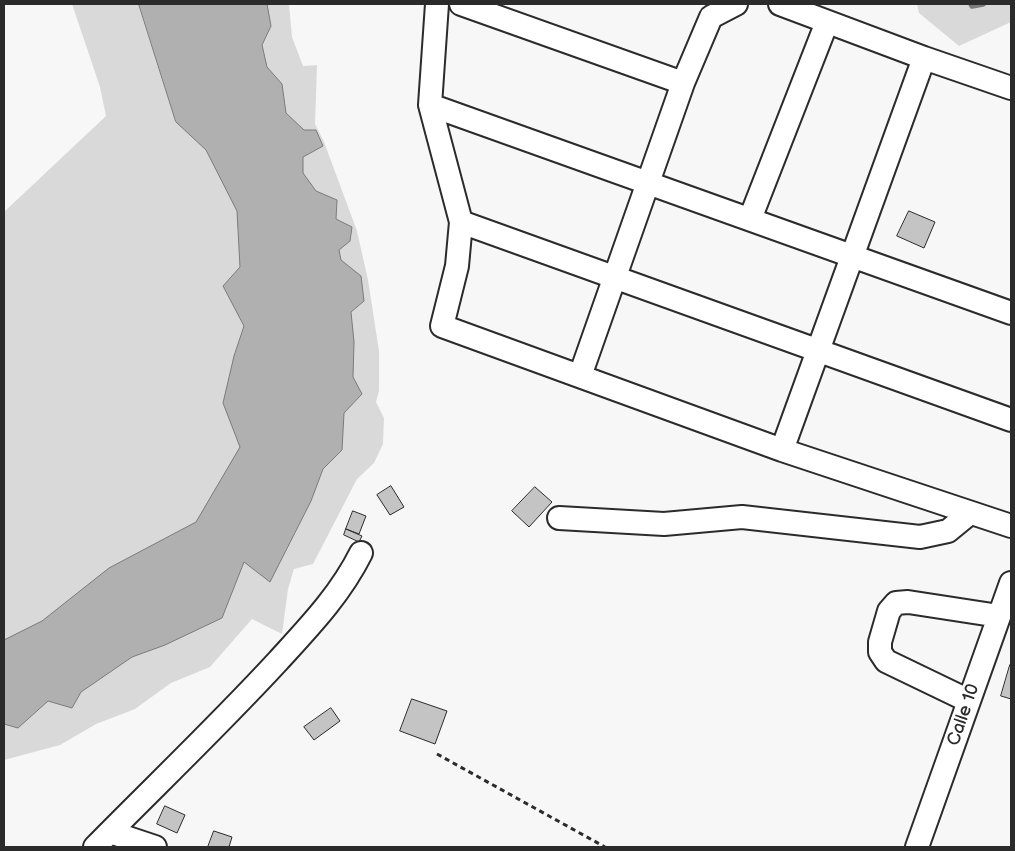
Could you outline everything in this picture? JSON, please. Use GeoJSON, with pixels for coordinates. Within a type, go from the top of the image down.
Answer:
{"type":"FeatureCollection","features":[{"type":"Feature","properties":{"kind":"street"},"geometry":{"type":"LineString","coordinates":[[436,4],[430,105],[461,222],[457,266],[442,326],[782,450],[1011,526]]}},
{"type":"Feature","properties":{"kind":"street"},"geometry":{"type":"LineString","coordinates":[[461,4],[683,83]]}},
{"type":"Feature","properties":{"kind":"street"},"geometry":{"type":"LineString","coordinates":[[580,376],[683,83],[711,17],[736,4]]}},
{"type":"Feature","properties":{"kind":"street"},"geometry":{"type":"LineString","coordinates":[[780,4],[924,58],[1011,88]]}},
{"type":"Feature","properties":{"kind":"street"},"geometry":{"type":"LineString","coordinates":[[750,219],[827,22]]}},
{"type":"Feature","properties":{"kind":"street"},"geometry":{"type":"LineString","coordinates":[[782,450],[924,58]]}},
{"type":"Feature","properties":{"kind":"street"},"geometry":{"type":"LineString","coordinates":[[430,105],[1011,313]]}},
{"type":"Feature","properties":{"kind":"street"},"geometry":{"type":"LineString","coordinates":[[461,222],[1011,420]]}},
{"type":"Feature","properties":{"kind":"street"},"geometry":{"type":"LineString","coordinates":[[560,518],[664,524],[742,517],[920,537],[948,531],[970,512]]}},
{"type":"Feature","properties":{"kind":"street"},"geometry":{"type":"LineString","coordinates":[[102,839],[247,695],[318,617],[350,576],[361,554]]}},
{"type":"Feature","properties":{"kind":"street","name":"Calle 10"},"geometry":{"type":"LineString","coordinates":[[918,847],[1011,583]]}},
{"type":"Feature","properties":{"kind":"street"},"geometry":{"type":"LineString","coordinates":[[969,701],[886,661],[880,652],[880,642],[889,611],[896,603],[908,602],[999,616]]}},
{"type":"Feature","properties":{"kind":"street"},"geometry":{"type":"LineString","coordinates":[[102,839],[154,847]]}},
{"type":"Feature","properties":{"kind":"path"},"geometry":{"type":"LineString","coordinates":[[437,754],[605,847]]}},
{"type":"Feature","properties":{"kind":"shaded area"},"geometry":{"type":"Polygon","coordinates":[[[72,4],[289,4],[292,37],[303,66],[317,65],[315,124],[324,142],[357,231],[368,280],[379,351],[379,391],[376,402],[384,418],[383,444],[374,463],[357,479],[313,564],[294,569],[288,589],[282,634],[252,619],[210,667],[171,683],[135,709],[96,724],[60,745],[4,760],[4,212],[106,116],[100,87],[72,4]]]}},
{"type":"Feature","properties":{"kind":"shaded area"},"geometry":{"type":"Polygon","coordinates":[[[139,4],[267,4],[271,26],[262,45],[267,67],[282,84],[286,113],[304,130],[316,130],[323,146],[303,157],[303,173],[316,191],[337,200],[336,219],[352,227],[350,241],[339,250],[341,260],[361,276],[364,301],[351,312],[354,342],[353,377],[362,394],[344,413],[342,450],[323,469],[311,501],[270,582],[244,562],[222,618],[165,645],[132,657],[81,692],[72,708],[48,701],[18,728],[4,724],[4,640],[42,621],[109,568],[196,522],[240,447],[223,403],[234,356],[244,326],[223,286],[240,267],[237,211],[206,150],[176,122],[139,4]]]}},
{"type":"Feature","properties":{"kind":"shaded area"},"geometry":{"type":"Polygon","coordinates":[[[917,4],[1011,4],[1011,22],[959,46],[919,13],[917,4]]]}},
{"type":"Feature","properties":{"kind":"building"},"geometry":{"type":"Polygon","coordinates":[[[909,211],[935,222],[924,248],[897,236],[909,211]]]}},
{"type":"Feature","properties":{"kind":"building"},"geometry":{"type":"Polygon","coordinates":[[[391,486],[404,507],[390,515],[377,495],[391,486]]]}},
{"type":"Feature","properties":{"kind":"building"},"geometry":{"type":"Polygon","coordinates":[[[535,487],[552,502],[529,527],[512,511],[535,487]]]}},
{"type":"Feature","properties":{"kind":"building"},"geometry":{"type":"Polygon","coordinates":[[[353,511],[366,516],[359,534],[346,529],[353,511]]]}},
{"type":"Feature","properties":{"kind":"building"},"geometry":{"type":"Polygon","coordinates":[[[346,529],[362,536],[359,542],[344,535],[346,529]]]}},
{"type":"Feature","properties":{"kind":"building"},"geometry":{"type":"Polygon","coordinates":[[[1011,666],[1011,699],[1001,696],[1011,666]]]}},
{"type":"Feature","properties":{"kind":"building"},"geometry":{"type":"Polygon","coordinates":[[[412,699],[447,711],[435,744],[400,731],[412,699]]]}},
{"type":"Feature","properties":{"kind":"building"},"geometry":{"type":"Polygon","coordinates":[[[331,708],[340,721],[314,740],[304,727],[331,708]]]}},
{"type":"Feature","properties":{"kind":"building"},"geometry":{"type":"Polygon","coordinates":[[[165,806],[185,815],[177,833],[157,824],[165,806]]]}},
{"type":"Feature","properties":{"kind":"building"},"geometry":{"type":"Polygon","coordinates":[[[214,831],[232,837],[229,847],[208,847],[214,831]]]}},
{"type":"Feature","properties":{"kind":"waterway"},"geometry":{"type":"LineString","coordinates":[[971,4],[972,6],[983,4]]}}]}
